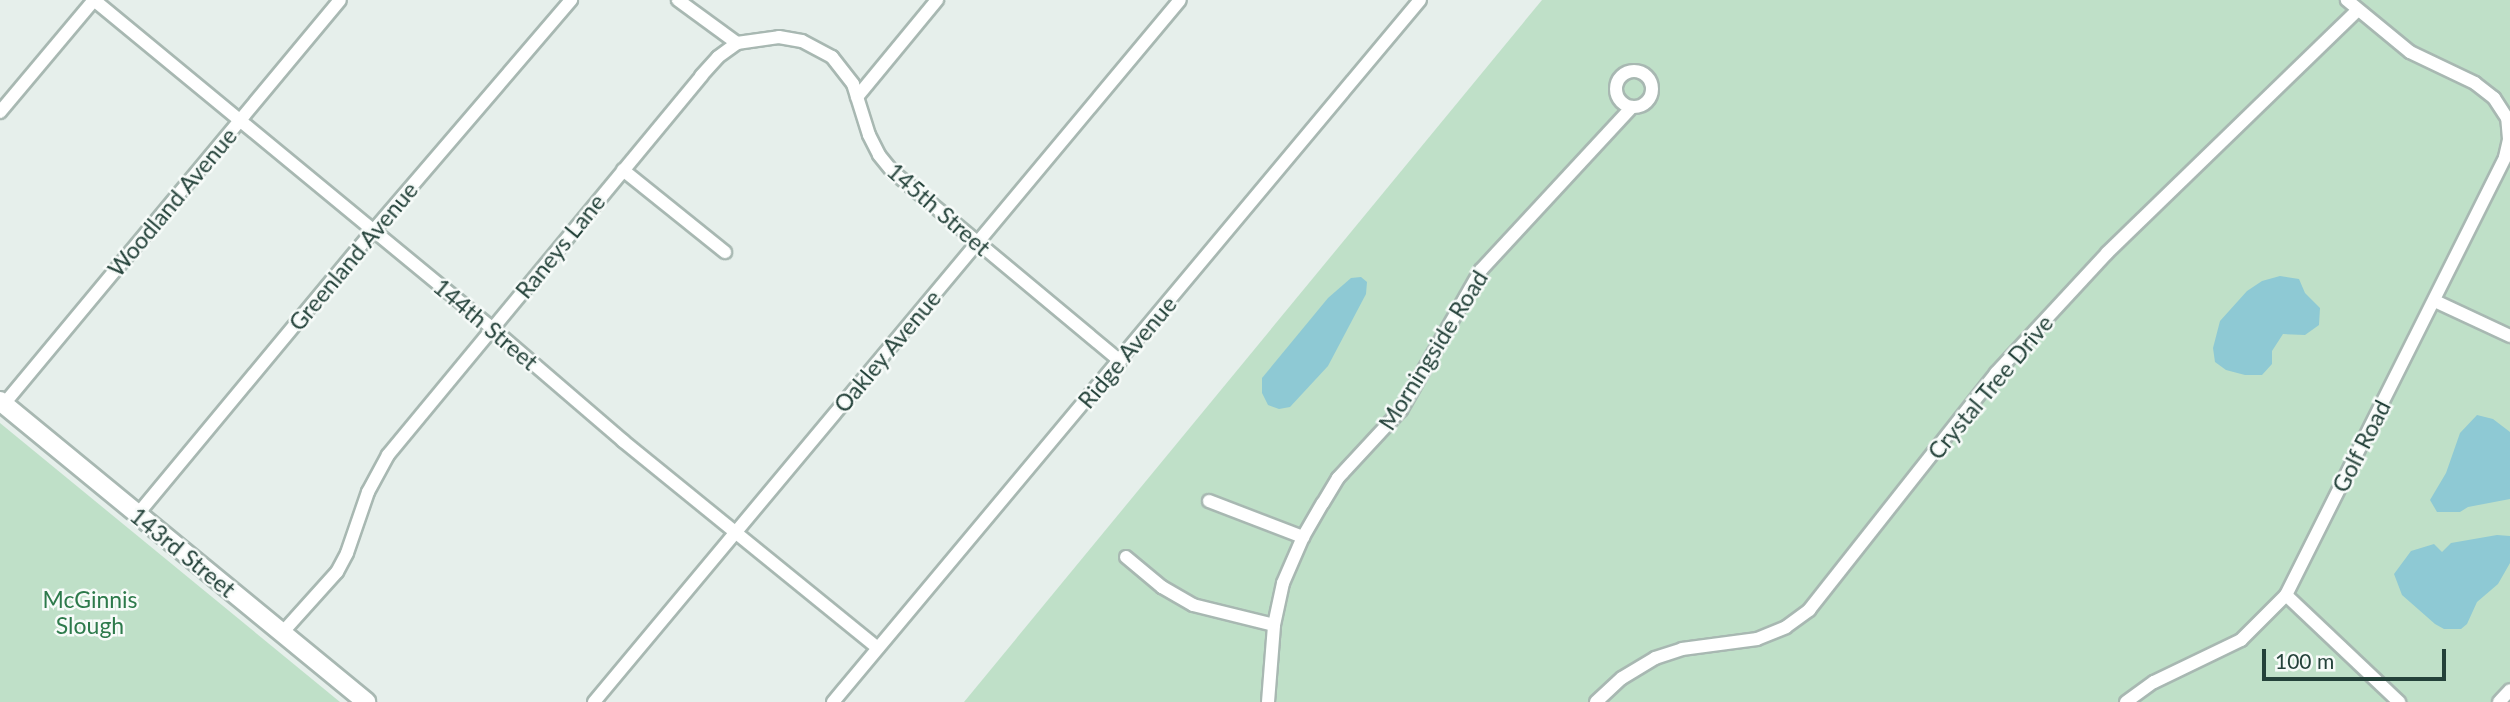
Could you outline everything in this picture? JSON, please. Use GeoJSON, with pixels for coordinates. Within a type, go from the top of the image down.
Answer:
{"type":"FeatureCollection","features":[{"type":"Feature","properties":{"kind":"main road","name":"143rd Street"},"geometry":{"type":"LineString","coordinates":[[2,402],[366,702]]}},
{"type":"Feature","properties":{"kind":"street"},"geometry":{"type":"LineString","coordinates":[[0,112],[94,0]]}},
{"type":"Feature","properties":{"kind":"street","name":"144th Street"},"geometry":{"type":"LineString","coordinates":[[94,0],[493,329],[623,441],[878,648]]}},
{"type":"Feature","properties":{"kind":"street","name":"Woodland Avenue"},"geometry":{"type":"LineString","coordinates":[[2,402],[340,0]]}},
{"type":"Feature","properties":{"kind":"street","name":"Greenland Avenue"},"geometry":{"type":"LineString","coordinates":[[137,515],[374,230],[571,0]]}},
{"type":"Feature","properties":{"kind":"street"},"geometry":{"type":"LineString","coordinates":[[678,0],[693,5],[737,43]]}},
{"type":"Feature","properties":{"kind":"street"},"geometry":{"type":"LineString","coordinates":[[857,97],[937,0]]}},
{"type":"Feature","properties":{"kind":"street","name":"Oakley Avenue"},"geometry":{"type":"LineString","coordinates":[[594,702],[1180,0]]}},
{"type":"Feature","properties":{"kind":"street","name":"Ridge Avenue"},"geometry":{"type":"LineString","coordinates":[[833,702],[1121,361],[1420,0]]}},
{"type":"Feature","properties":{"kind":"street"},"geometry":{"type":"LineString","coordinates":[[2347,0],[2357,11]]}},
{"type":"Feature","properties":{"kind":"street","name":"Golf Road"},"geometry":{"type":"LineString","coordinates":[[2126,702],[2154,682],[2241,640],[2286,595],[2505,156],[2509,139],[2507,118],[2494,98],[2475,83],[2410,52],[2357,11]]}},
{"type":"Feature","properties":{"kind":"street","name":"Crystal Tree Drive"},"geometry":{"type":"LineString","coordinates":[[1596,702],[1622,678],[1655,658],[1682,649],[1756,639],[1786,627],[1809,610],[1996,373],[2108,253],[2357,11]]}},
{"type":"Feature","properties":{"kind":"street","name":"145th Street"},"geometry":{"type":"LineString","coordinates":[[737,43],[779,37],[802,41],[832,57],[853,84],[869,135],[886,163],[905,183],[1121,361]]}},
{"type":"Feature","properties":{"kind":"street","name":"Raneys Lane"},"geometry":{"type":"LineString","coordinates":[[282,633],[337,572],[347,553],[368,492],[388,455],[718,57],[737,43]]}},
{"type":"Feature","properties":{"kind":"street","name":"Morningside Road"},"geometry":{"type":"LineString","coordinates":[[1268,702],[1274,625],[1283,583],[1303,537],[1338,478],[1401,410],[1466,291],[1482,270],[1632,107]]}},
{"type":"Feature","properties":{"kind":"street"},"geometry":{"type":"LineString","coordinates":[[623,170],[725,252]]}},
{"type":"Feature","properties":{"kind":"street"},"geometry":{"type":"LineString","coordinates":[[2435,301],[2510,336]]}},
{"type":"Feature","properties":{"kind":"street"},"geometry":{"type":"LineString","coordinates":[[1209,501],[1303,537]]}},
{"type":"Feature","properties":{"kind":"street"},"geometry":{"type":"LineString","coordinates":[[1126,557],[1162,587],[1193,605],[1274,625]]}},
{"type":"Feature","properties":{"kind":"street"},"geometry":{"type":"LineString","coordinates":[[2286,595],[2399,702]]}},
{"type":"Feature","properties":{"kind":"street"},"geometry":{"type":"LineString","coordinates":[[2499,702],[2510,690]]}},
{"type":"Feature","properties":{"kind":"green space"},"geometry":{"type":"Polygon","coordinates":[[[1542,0],[2510,0],[2510,702],[964,702],[1542,0]]]}},
{"type":"Feature","properties":{"kind":"green space","name":"McGinnis Slough"},"geometry":{"type":"Polygon","coordinates":[[[0,423],[340,702],[0,702],[0,423]]]}},
{"type":"Feature","properties":{"kind":"water"},"geometry":{"type":"Polygon","coordinates":[[[2280,276],[2299,279],[2305,293],[2320,308],[2319,325],[2305,335],[2283,334],[2272,351],[2272,364],[2262,375],[2245,375],[2226,370],[2215,362],[2213,348],[2220,321],[2247,291],[2262,281],[2280,276]]]}},
{"type":"Feature","properties":{"kind":"water"},"geometry":{"type":"Polygon","coordinates":[[[1361,277],[1367,282],[1366,294],[1328,366],[1290,407],[1279,409],[1268,405],[1262,393],[1262,378],[1328,298],[1351,278],[1361,277]]]}},
{"type":"Feature","properties":{"kind":"water"},"geometry":{"type":"Polygon","coordinates":[[[2477,415],[2493,419],[2510,432],[2510,499],[2468,507],[2460,512],[2437,512],[2430,500],[2446,473],[2460,433],[2477,415]]]}},
{"type":"Feature","properties":{"kind":"water"},"geometry":{"type":"Polygon","coordinates":[[[2497,535],[2510,536],[2510,563],[2498,584],[2477,602],[2467,624],[2461,629],[2444,629],[2435,624],[2402,595],[2394,574],[2411,551],[2434,544],[2442,552],[2451,543],[2497,535]]]}}]}
